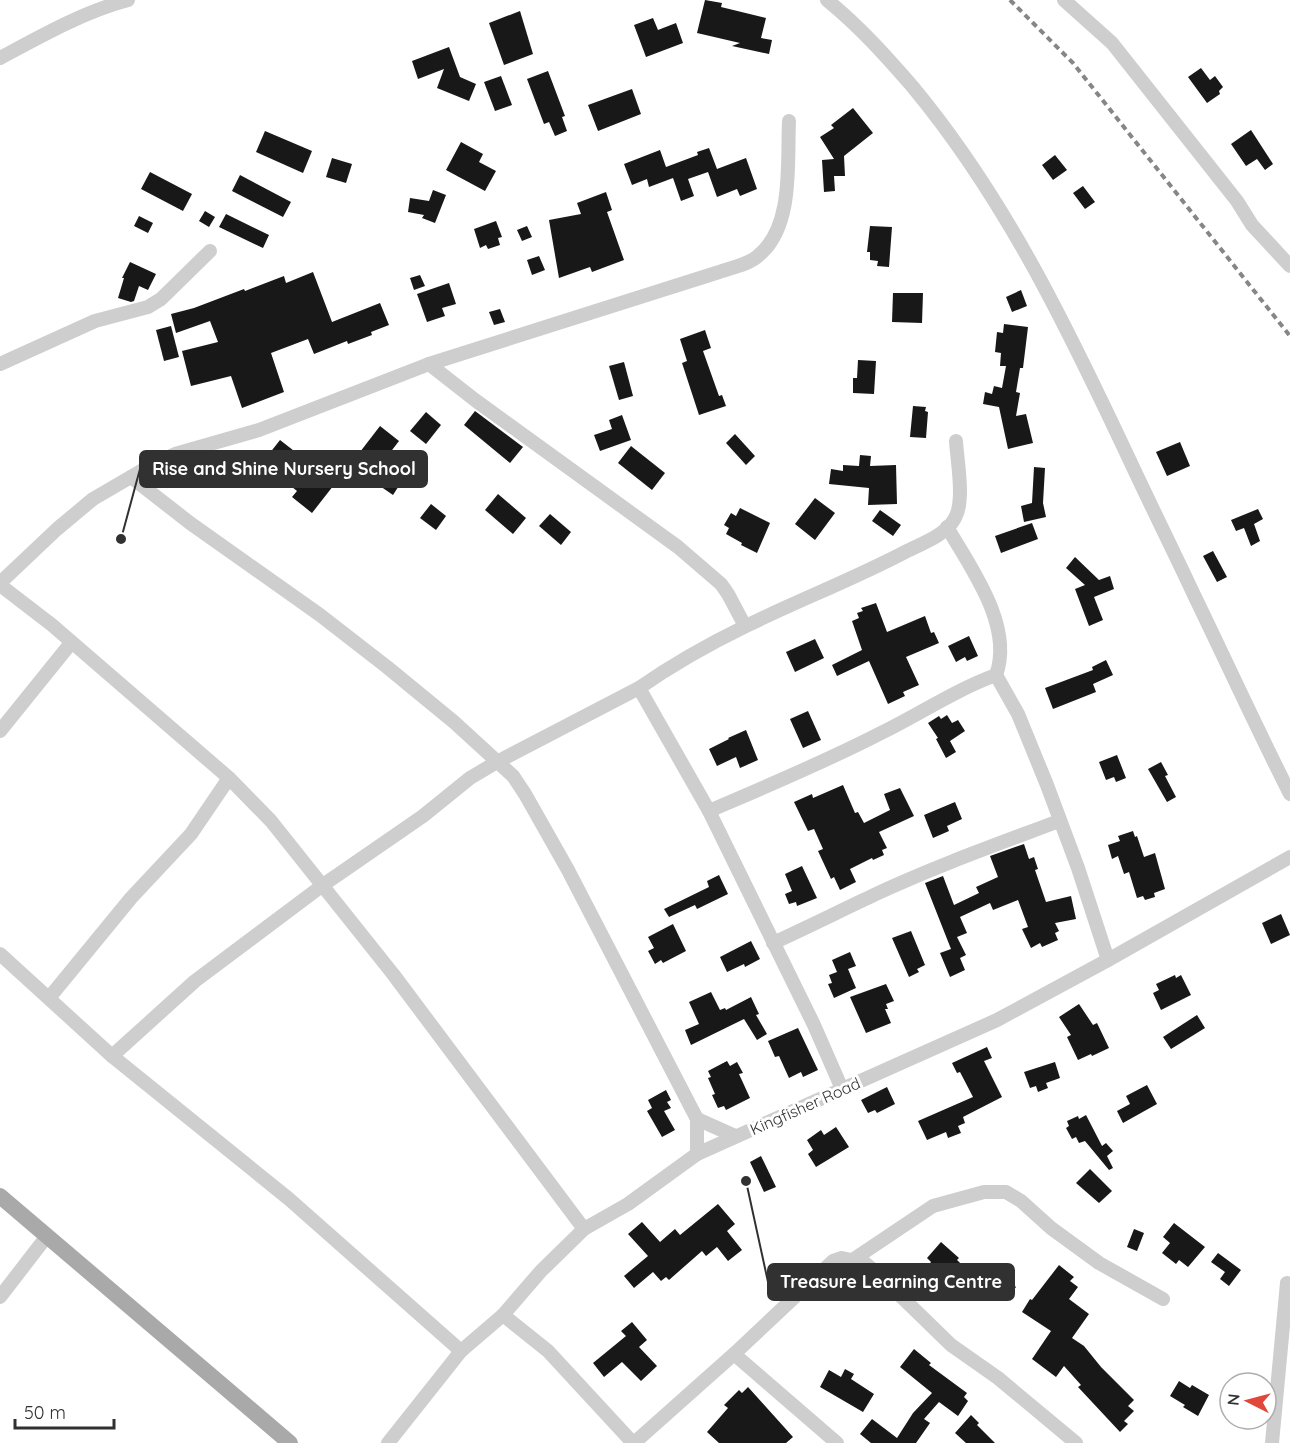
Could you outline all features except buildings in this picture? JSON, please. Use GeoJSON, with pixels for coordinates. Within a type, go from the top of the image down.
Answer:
{"type":"FeatureCollection","features":[{"type":"Feature","properties":{"kind":"main road"},"geometry":{"type":"LineString","coordinates":[[0,1196],[290,1443]]}},
{"type":"Feature","properties":{"kind":"street"},"geometry":{"type":"LineString","coordinates":[[0,57],[49,31],[128,0]]}},
{"type":"Feature","properties":{"kind":"street"},"geometry":{"type":"LineString","coordinates":[[827,0],[880,47],[930,108],[970,161],[1016,233],[1062,319],[1257,730],[1290,794]]}},
{"type":"Feature","properties":{"kind":"street"},"geometry":{"type":"LineString","coordinates":[[1064,0],[1095,26],[1118,51],[1237,201],[1252,225],[1290,266]]}},
{"type":"Feature","properties":{"kind":"street"},"geometry":{"type":"LineString","coordinates":[[584,1229],[393,974],[271,821],[229,778],[52,625],[0,584],[57,529],[93,499],[175,454],[259,430],[429,364],[716,273],[759,256],[770,242],[786,202],[789,121]]}},
{"type":"Feature","properties":{"kind":"street"},"geometry":{"type":"LineString","coordinates":[[0,364],[95,321],[148,307],[161,299],[210,252]]}},
{"type":"Feature","properties":{"kind":"street"},"geometry":{"type":"LineString","coordinates":[[429,364],[678,547],[721,584],[745,626]]}},
{"type":"Feature","properties":{"kind":"street"},"geometry":{"type":"LineString","coordinates":[[112,1056],[195,981],[323,885],[423,816],[470,778],[639,688],[745,626],[872,570],[938,535],[956,517],[958,506],[956,441]]}},
{"type":"Feature","properties":{"kind":"street"},"geometry":{"type":"LineString","coordinates":[[131,477],[190,523],[329,621],[421,694],[513,776],[536,813],[697,1119],[698,1154]]}},
{"type":"Feature","properties":{"kind":"street"},"geometry":{"type":"LineString","coordinates":[[947,527],[978,579],[993,613],[1002,650],[996,675],[1018,714],[1078,868],[1108,960]]}},
{"type":"Feature","properties":{"kind":"street"},"geometry":{"type":"LineString","coordinates":[[0,731],[71,643]]}},
{"type":"Feature","properties":{"kind":"street"},"geometry":{"type":"LineString","coordinates":[[709,811],[863,742],[909,720],[960,689],[996,675]]}},
{"type":"Feature","properties":{"kind":"street"},"geometry":{"type":"LineString","coordinates":[[639,688],[709,811],[814,1025],[842,1089]]}},
{"type":"Feature","properties":{"kind":"street"},"geometry":{"type":"LineString","coordinates":[[49,998],[131,898],[191,834],[229,778]]}},
{"type":"Feature","properties":{"kind":"street"},"geometry":{"type":"LineString","coordinates":[[773,943],[936,868],[1059,821]]}},
{"type":"Feature","properties":{"kind":"street","name":"Kingfisher Road"},"geometry":{"type":"LineString","coordinates":[[388,1443],[461,1352],[503,1315],[541,1271],[584,1229],[628,1204],[698,1154],[997,1020],[1290,857]]}},
{"type":"Feature","properties":{"kind":"street"},"geometry":{"type":"LineString","coordinates":[[0,954],[112,1056],[290,1200],[461,1352]]}},
{"type":"Feature","properties":{"kind":"street"},"geometry":{"type":"LineString","coordinates":[[697,1119],[735,1136]]}},
{"type":"Feature","properties":{"kind":"street"},"geometry":{"type":"LineString","coordinates":[[854,1259],[933,1206],[984,1192],[1006,1192],[1021,1201],[1051,1228],[1099,1263],[1163,1299]]}},
{"type":"Feature","properties":{"kind":"street"},"geometry":{"type":"LineString","coordinates":[[0,1297],[47,1236]]}},
{"type":"Feature","properties":{"kind":"street"},"geometry":{"type":"LineString","coordinates":[[503,1315],[548,1351],[634,1443],[734,1354],[816,1275],[833,1261],[842,1258],[854,1259],[865,1263],[878,1274],[951,1345],[998,1378],[1076,1443]]}},
{"type":"Feature","properties":{"kind":"street"},"geometry":{"type":"LineString","coordinates":[[1272,1443],[1287,1283]]}},
{"type":"Feature","properties":{"kind":"street"},"geometry":{"type":"LineString","coordinates":[[734,1354],[837,1443]]}},
{"type":"Feature","properties":{"kind":"railway"},"geometry":{"type":"LineString","coordinates":[[1010,0],[1073,63],[1290,336]]}},
{"type":"Feature","properties":{"kind":"place","name":"Rise and Shine Nursery School"},"geometry":{"type":"Point","coordinates":[121,539]}},
{"type":"Feature","properties":{"kind":"place","name":"Treasure Learning Centre"},"geometry":{"type":"Point","coordinates":[746,1181]}}]}
